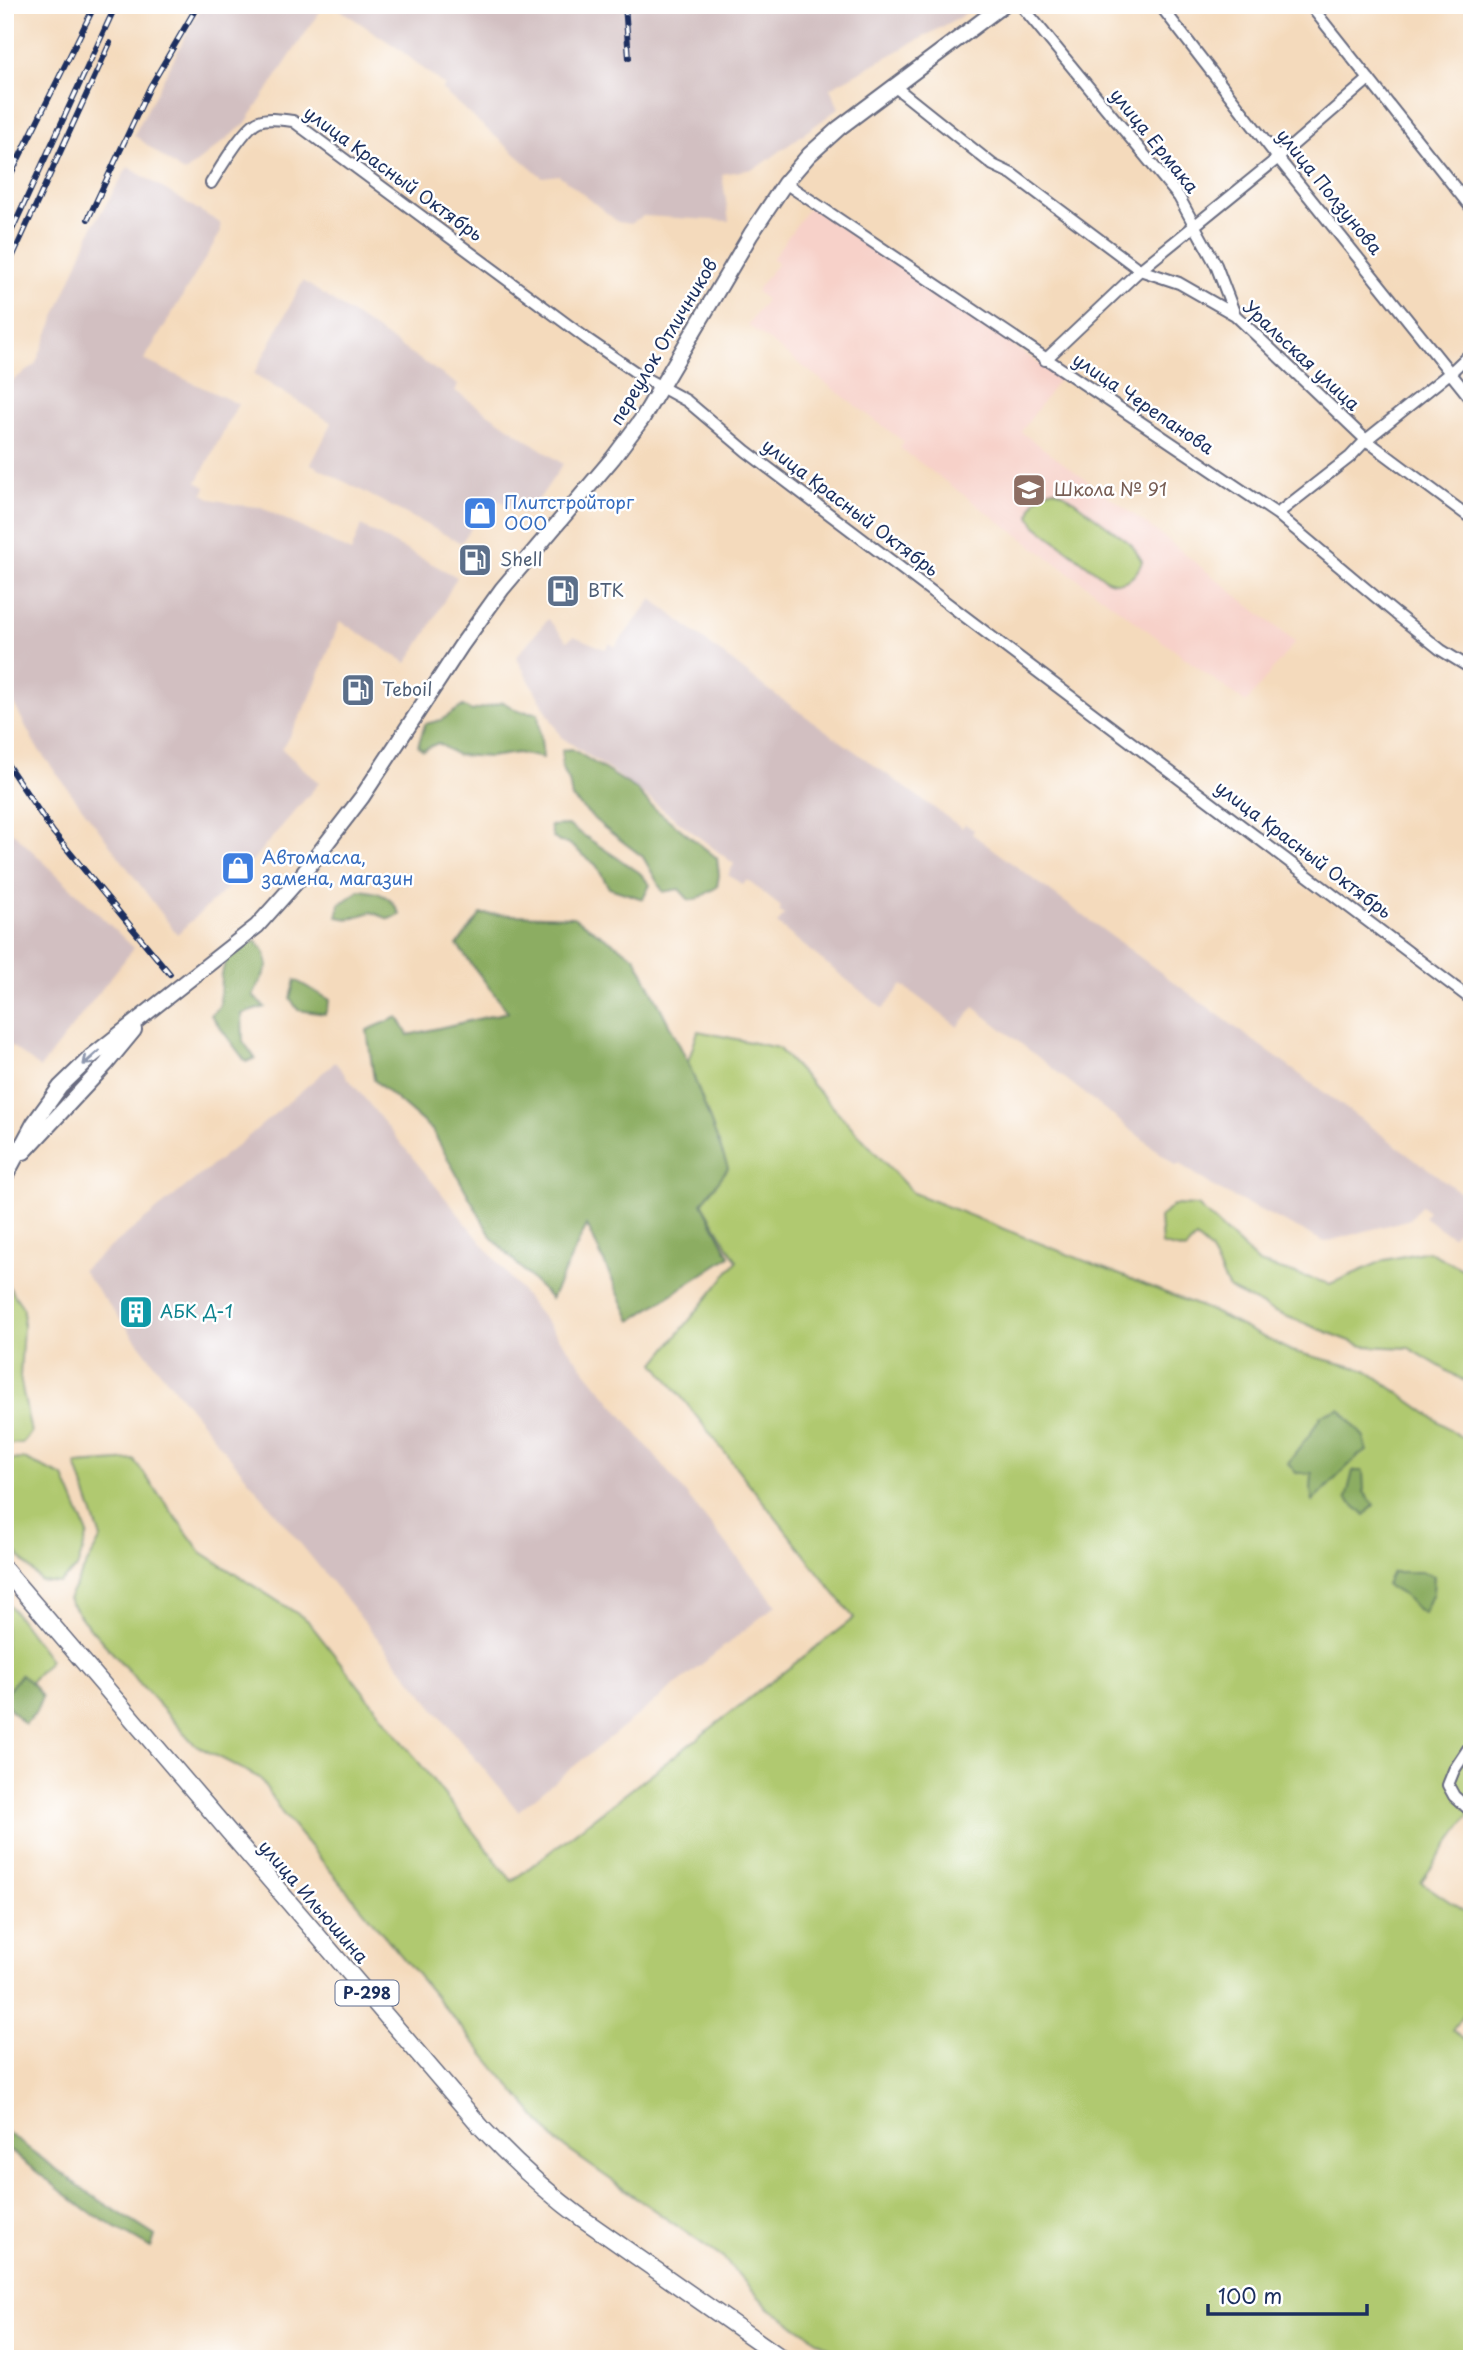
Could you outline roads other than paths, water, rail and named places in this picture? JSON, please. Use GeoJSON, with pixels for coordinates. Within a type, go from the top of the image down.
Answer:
{"type":"FeatureCollection","features":[{"type":"Feature","properties":{"kind":"highway","name":"улица Ильюшина"},"geometry":{"type":"LineString","coordinates":[[5,1570],[482,2128],[520,2168],[573,2211],[783,2359]]}},
{"type":"Feature","properties":{"kind":"main road","name":"переулок Отличников"},"geometry":{"type":"LineString","coordinates":[[5,1177],[16,1161],[113,1057],[145,1016],[257,926],[299,879],[362,797],[495,599],[613,458],[642,419],[751,234],[785,183],[809,155],[839,128],[1003,5]]}},
{"type":"Feature","properties":{"kind":"street","name":"улица Ермака"},"geometry":{"type":"LineString","coordinates":[[1021,5],[1179,197],[1216,265],[1235,315]]}},
{"type":"Feature","properties":{"kind":"street","name":"улица Ползунова"},"geometry":{"type":"LineString","coordinates":[[1160,5],[1278,158],[1472,400]]}},
{"type":"Feature","properties":{"kind":"street"},"geometry":{"type":"LineString","coordinates":[[1310,5],[1472,209]]}},
{"type":"Feature","properties":{"kind":"street"},"geometry":{"type":"LineString","coordinates":[[1045,359],[1140,270],[1278,158],[1368,79]]}},
{"type":"Feature","properties":{"kind":"street","name":"Уральская улица"},"geometry":{"type":"LineString","coordinates":[[894,86],[993,165],[1012,174],[1140,270],[1179,283],[1235,315],[1366,440],[1472,519]]}},
{"type":"Feature","properties":{"kind":"street","name":"улица Красный Октябрь"},"geometry":{"type":"LineString","coordinates":[[211,183],[243,136],[258,121],[293,121],[587,339],[687,401],[746,451],[1472,1000]]}},
{"type":"Feature","properties":{"kind":"street","name":"улица Черепанова"},"geometry":{"type":"LineString","coordinates":[[785,183],[1277,514],[1441,650],[1472,669]]}},
{"type":"Feature","properties":{"kind":"street"},"geometry":{"type":"LineString","coordinates":[[1277,514],[1350,457],[1366,440],[1472,352]]}},
{"type":"Feature","properties":{"kind":"street"},"geometry":{"type":"LineString","coordinates":[[1472,1743],[1454,1770],[1448,1785],[1454,1796],[1472,1812]]}},
{"type":"Feature","properties":{"kind":"waterway"},"geometry":{"type":"LineString","coordinates":[[5,1464],[12,1523],[5,1529]]}},
{"type":"Feature","properties":{"kind":"railway"},"geometry":{"type":"LineString","coordinates":[[5,186],[95,5]]}},
{"type":"Feature","properties":{"kind":"railway"},"geometry":{"type":"LineString","coordinates":[[5,245],[116,5]]}},
{"type":"Feature","properties":{"kind":"railway"},"geometry":{"type":"LineString","coordinates":[[88,219],[150,87],[198,5]]}},
{"type":"Feature","properties":{"kind":"railway"},"geometry":{"type":"LineString","coordinates":[[625,5],[629,58]]}},
{"type":"Feature","properties":{"kind":"railway"},"geometry":{"type":"LineString","coordinates":[[5,273],[110,43]]}},
{"type":"Feature","properties":{"kind":"railway"},"geometry":{"type":"LineString","coordinates":[[5,761],[53,832],[170,974]]}},
{"type":"Feature","properties":{"kind":"place","name":"Школа № 91"},"geometry":{"type":"Point","coordinates":[1029,490]}},
{"type":"Feature","properties":{"kind":"place","name":"Плитстройторг ООО"},"geometry":{"type":"Point","coordinates":[480,513]}},
{"type":"Feature","properties":{"kind":"place","name":"Shell"},"geometry":{"type":"Point","coordinates":[475,560]}},
{"type":"Feature","properties":{"kind":"place","name":"ВТК"},"geometry":{"type":"Point","coordinates":[563,591]}},
{"type":"Feature","properties":{"kind":"place","name":"Teboil"},"geometry":{"type":"Point","coordinates":[358,690]}},
{"type":"Feature","properties":{"kind":"place","name":"Автомасла, замена, магазин"},"geometry":{"type":"Point","coordinates":[238,868]}},
{"type":"Feature","properties":{"kind":"place","name":"АБК Д-1"},"geometry":{"type":"Point","coordinates":[136,1312]}}]}
